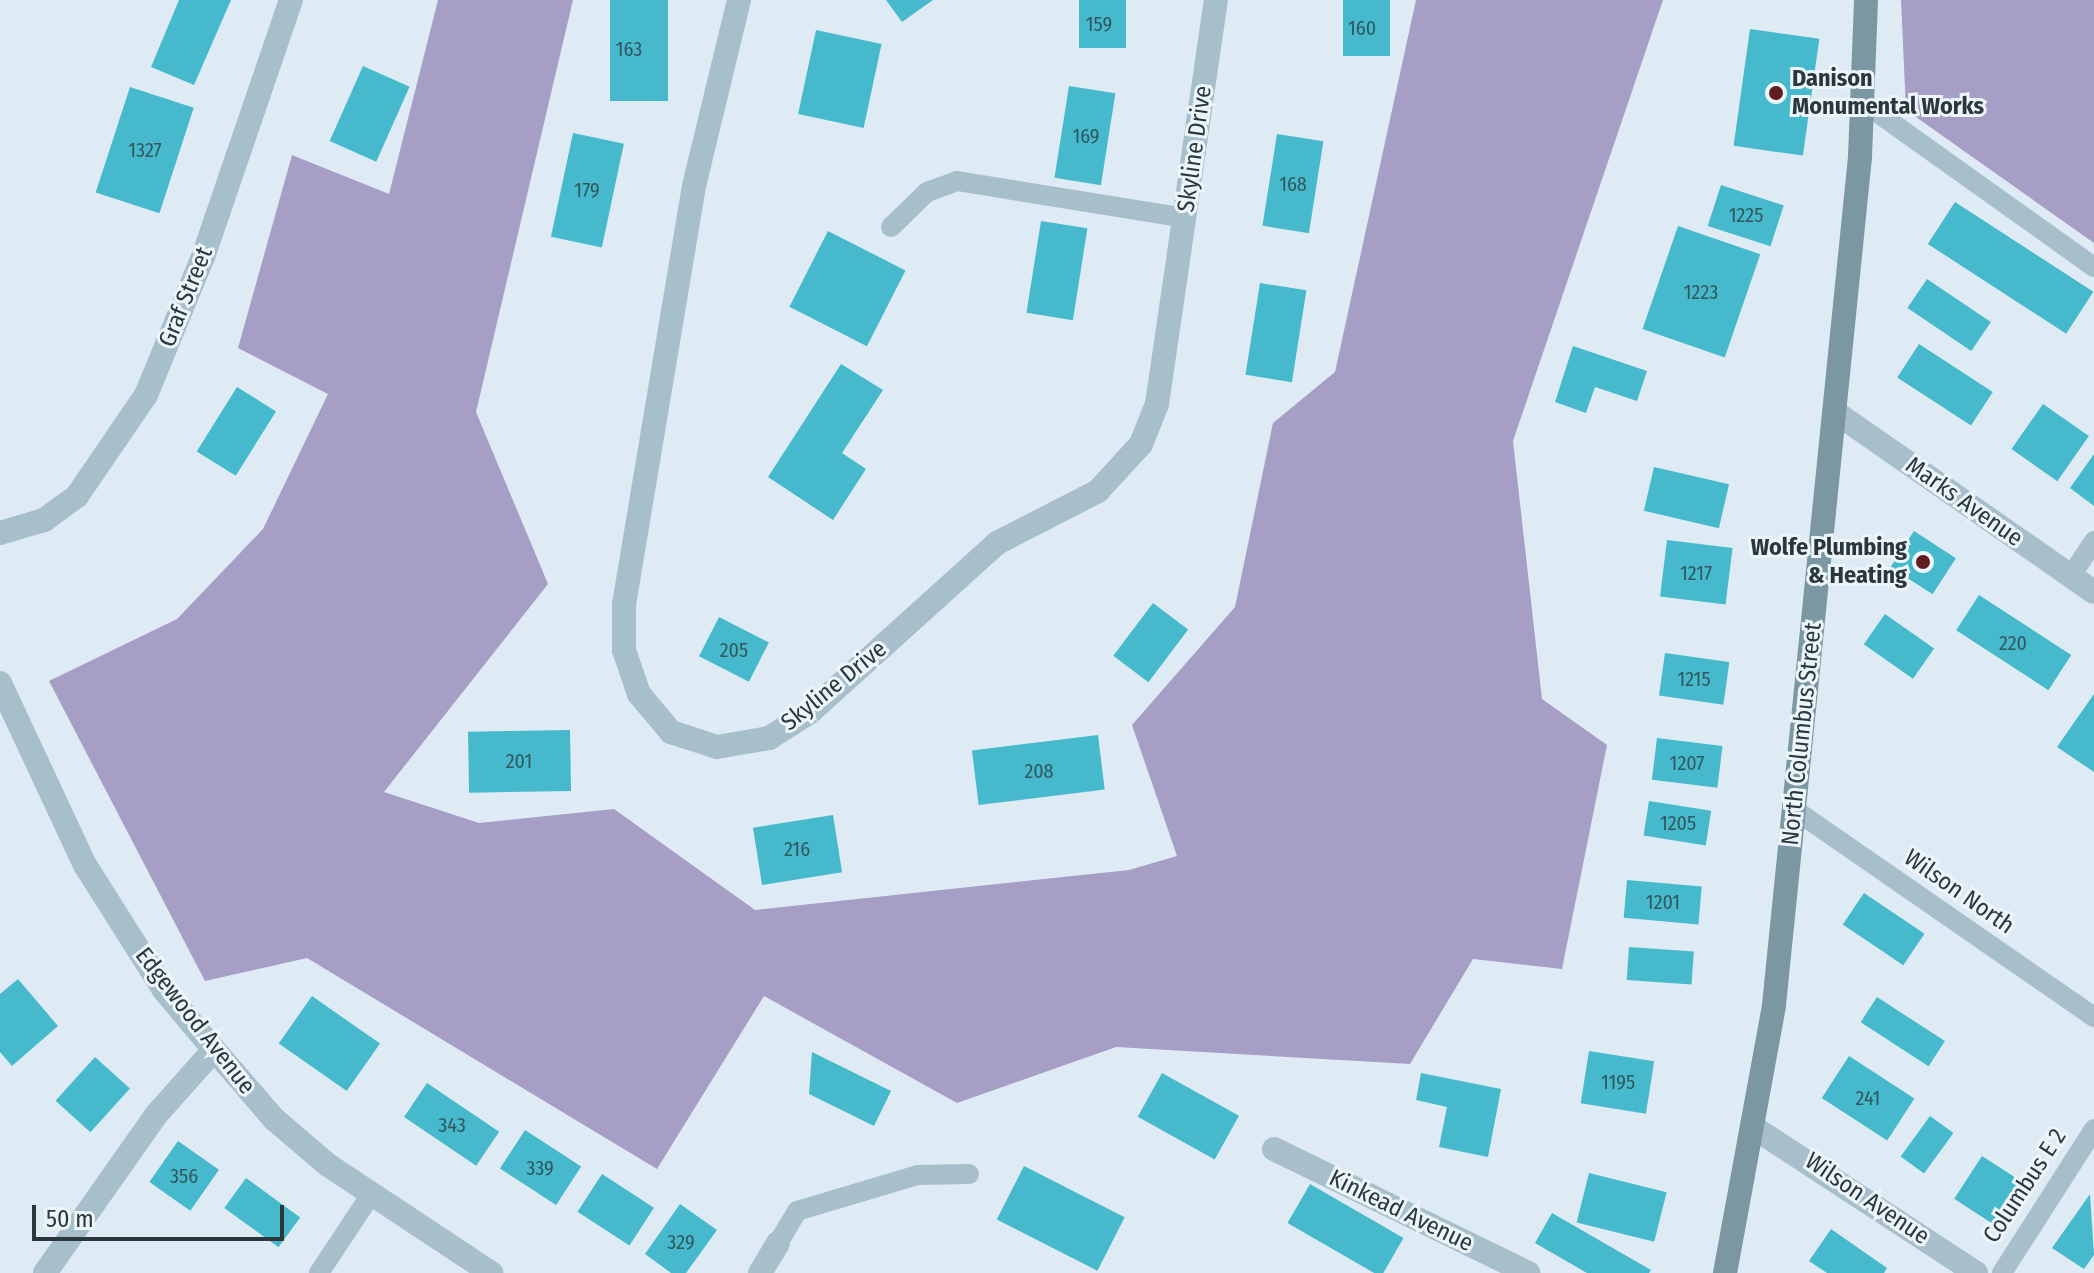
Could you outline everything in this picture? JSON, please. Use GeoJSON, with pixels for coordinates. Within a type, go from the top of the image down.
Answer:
{"type":"FeatureCollection","features":[{"type":"Feature","properties":{"kind":"main road","name":"North Columbus Street"},"geometry":{"type":"LineString","coordinates":[[1725,1273],[1756,1129],[1795,810],[1864,103],[1861,1]]}},
{"type":"Feature","properties":{"kind":"street","name":"Graf Street"},"geometry":{"type":"LineString","coordinates":[[0,533],[44,520],[77,496],[146,395],[203,257],[291,0]]}},
{"type":"Feature","properties":{"kind":"street","name":"Skyline Drive"},"geometry":{"type":"LineString","coordinates":[[739,0],[694,186],[624,605],[624,650],[639,694],[671,732],[689,741],[717,747],[769,738],[810,712],[997,543],[1098,491],[1123,469],[1157,404],[1216,0]]}},
{"type":"Feature","properties":{"kind":"street","name":"Marks Avenue"},"geometry":{"type":"LineString","coordinates":[[1835,412],[2094,592]]}},
{"type":"Feature","properties":{"kind":"street","name":"Edgewood Avenue"},"geometry":{"type":"LineString","coordinates":[[0,685],[85,865],[164,990],[214,1050],[274,1119],[370,1196],[491,1273]]}},
{"type":"Feature","properties":{"kind":"street"},"geometry":{"type":"LineString","coordinates":[[45,1273],[156,1115],[214,1050]]}},
{"type":"Feature","properties":{"kind":"street","name":"Wilson Avenue"},"geometry":{"type":"LineString","coordinates":[[1756,1129],[1976,1273]]}},
{"type":"Feature","properties":{"kind":"street","name":"Kinkead Avenue"},"geometry":{"type":"LineString","coordinates":[[1274,1149],[1528,1273]]}},
{"type":"Feature","properties":{"kind":"street"},"geometry":{"type":"LineString","coordinates":[[760,1273],[778,1243]]}},
{"type":"Feature","properties":{"kind":"lane"},"geometry":{"type":"LineString","coordinates":[[1864,103],[2094,267]]}},
{"type":"Feature","properties":{"kind":"lane"},"geometry":{"type":"LineString","coordinates":[[891,227],[927,192],[957,181],[1185,218]]}},
{"type":"Feature","properties":{"kind":"lane"},"geometry":{"type":"LineString","coordinates":[[2071,576],[2094,541]]}},
{"type":"Feature","properties":{"kind":"lane","name":"Wilson North"},"geometry":{"type":"LineString","coordinates":[[1795,810],[2094,1017]]}},
{"type":"Feature","properties":{"kind":"lane","name":"Columbus E 2"},"geometry":{"type":"LineString","coordinates":[[2002,1273],[2094,1129]]}},
{"type":"Feature","properties":{"kind":"lane"},"geometry":{"type":"LineString","coordinates":[[778,1243],[797,1211],[918,1175],[969,1174]]}},
{"type":"Feature","properties":{"kind":"lane"},"geometry":{"type":"LineString","coordinates":[[319,1273],[370,1196]]}},
{"type":"Feature","properties":{"kind":"shaded area"},"geometry":{"type":"Polygon","coordinates":[[[438,0],[573,0],[476,412],[548,584],[384,792],[479,823],[614,809],[755,910],[1129,870],[1177,856],[1132,725],[1235,607],[1273,423],[1335,372],[1416,0],[1663,0],[1513,441],[1542,699],[1607,745],[1562,969],[1473,959],[1410,1064],[1116,1047],[957,1103],[764,996],[657,1169],[307,958],[205,981],[49,681],[177,619],[263,529],[328,394],[238,348],[292,155],[389,194],[438,0]]]}},
{"type":"Feature","properties":{"kind":"shaded area"},"geometry":{"type":"Polygon","coordinates":[[[1901,0],[2094,0],[2094,243],[1906,110],[1901,0]]]}},
{"type":"Feature","properties":{"kind":"building"},"geometry":{"type":"Polygon","coordinates":[[[179,0],[231,0],[194,85],[151,67],[179,0]]]}},
{"type":"Feature","properties":{"kind":"building"},"geometry":{"type":"Polygon","coordinates":[[[610,0],[668,0],[668,101],[610,101],[610,0]]]}},
{"type":"Feature","properties":{"kind":"building"},"geometry":{"type":"Polygon","coordinates":[[[886,0],[933,0],[902,22],[886,0]]]}},
{"type":"Feature","properties":{"kind":"building"},"geometry":{"type":"Polygon","coordinates":[[[1079,0],[1126,0],[1126,48],[1079,48],[1079,0]]]}},
{"type":"Feature","properties":{"kind":"building"},"geometry":{"type":"Polygon","coordinates":[[[1343,0],[1390,0],[1390,56],[1343,56],[1343,0]]]}},
{"type":"Feature","properties":{"kind":"building","name":"Danison Monumental Works"},"geometry":{"type":"Polygon","coordinates":[[[1750,29],[1819,39],[1803,156],[1734,146],[1750,29]]]}},
{"type":"Feature","properties":{"kind":"building"},"geometry":{"type":"Polygon","coordinates":[[[816,30],[882,44],[864,128],[798,114],[816,30]]]}},
{"type":"Feature","properties":{"kind":"building"},"geometry":{"type":"Polygon","coordinates":[[[363,66],[410,87],[376,162],[330,141],[363,66]]]}},
{"type":"Feature","properties":{"kind":"building"},"geometry":{"type":"Polygon","coordinates":[[[1069,86],[1115,93],[1101,185],[1054,178],[1069,86]]]}},
{"type":"Feature","properties":{"kind":"building"},"geometry":{"type":"Polygon","coordinates":[[[130,87],[194,108],[159,213],[96,193],[130,87]]]}},
{"type":"Feature","properties":{"kind":"building"},"geometry":{"type":"Polygon","coordinates":[[[573,133],[624,144],[602,247],[551,237],[573,133]]]}},
{"type":"Feature","properties":{"kind":"building"},"geometry":{"type":"Polygon","coordinates":[[[1277,134],[1323,141],[1309,233],[1262,226],[1277,134]]]}},
{"type":"Feature","properties":{"kind":"building"},"geometry":{"type":"Polygon","coordinates":[[[1721,185],[1784,205],[1770,246],[1708,226],[1721,185]]]}},
{"type":"Feature","properties":{"kind":"building"},"geometry":{"type":"Polygon","coordinates":[[[1955,202],[2093,292],[2066,334],[1928,244],[1955,202]]]}},
{"type":"Feature","properties":{"kind":"building"},"geometry":{"type":"Polygon","coordinates":[[[1041,221],[1087,228],[1073,320],[1026,313],[1041,221]]]}},
{"type":"Feature","properties":{"kind":"building"},"geometry":{"type":"Polygon","coordinates":[[[1678,226],[1760,254],[1725,357],[1643,329],[1678,226]]]}},
{"type":"Feature","properties":{"kind":"building"},"geometry":{"type":"Polygon","coordinates":[[[828,231],[906,270],[867,346],[789,307],[828,231]]]}},
{"type":"Feature","properties":{"kind":"building"},"geometry":{"type":"Polygon","coordinates":[[[1927,279],[1991,322],[1971,351],[1907,308],[1927,279]]]}},
{"type":"Feature","properties":{"kind":"building"},"geometry":{"type":"Polygon","coordinates":[[[1260,283],[1306,290],[1292,382],[1245,375],[1260,283]]]}},
{"type":"Feature","properties":{"kind":"building"},"geometry":{"type":"Polygon","coordinates":[[[1919,344],[1993,392],[1971,425],[1897,378],[1919,344]]]}},
{"type":"Feature","properties":{"kind":"building"},"geometry":{"type":"Polygon","coordinates":[[[1573,346],[1647,371],[1637,401],[1595,387],[1586,413],[1555,402],[1573,346]]]}},
{"type":"Feature","properties":{"kind":"building"},"geometry":{"type":"Polygon","coordinates":[[[841,364],[883,390],[842,453],[866,469],[833,520],[768,477],[841,364]]]}},
{"type":"Feature","properties":{"kind":"building"},"geometry":{"type":"Polygon","coordinates":[[[237,387],[276,411],[236,476],[197,451],[237,387]]]}},
{"type":"Feature","properties":{"kind":"building"},"geometry":{"type":"Polygon","coordinates":[[[2043,404],[2089,436],[2057,481],[2011,449],[2043,404]]]}},
{"type":"Feature","properties":{"kind":"building"},"geometry":{"type":"Polygon","coordinates":[[[2094,454],[2094,506],[2070,488],[2094,454]]]}},
{"type":"Feature","properties":{"kind":"building"},"geometry":{"type":"Polygon","coordinates":[[[1654,467],[1729,484],[1719,528],[1644,511],[1654,467]]]}},
{"type":"Feature","properties":{"kind":"building","name":"Wolfe Plumbing & Heating"},"geometry":{"type":"Polygon","coordinates":[[[1914,531],[1956,558],[1933,594],[1891,567],[1914,531]]]}},
{"type":"Feature","properties":{"kind":"building"},"geometry":{"type":"Polygon","coordinates":[[[1667,540],[1733,548],[1726,605],[1660,597],[1667,540]]]}},
{"type":"Feature","properties":{"kind":"building"},"geometry":{"type":"Polygon","coordinates":[[[1979,595],[2071,655],[2048,690],[1956,630],[1979,595]]]}},
{"type":"Feature","properties":{"kind":"building"},"geometry":{"type":"Polygon","coordinates":[[[1153,603],[1188,629],[1148,682],[1113,656],[1153,603]]]}},
{"type":"Feature","properties":{"kind":"building"},"geometry":{"type":"Polygon","coordinates":[[[1885,614],[1934,648],[1913,679],[1864,644],[1885,614]]]}},
{"type":"Feature","properties":{"kind":"building"},"geometry":{"type":"Polygon","coordinates":[[[719,617],[769,642],[749,682],[699,656],[719,617]]]}},
{"type":"Feature","properties":{"kind":"building"},"geometry":{"type":"Polygon","coordinates":[[[1665,653],[1729,662],[1723,705],[1659,696],[1665,653]]]}},
{"type":"Feature","properties":{"kind":"building"},"geometry":{"type":"Polygon","coordinates":[[[2094,694],[2094,772],[2057,747],[2094,694]]]}},
{"type":"Feature","properties":{"kind":"building"},"geometry":{"type":"Polygon","coordinates":[[[570,730],[571,791],[469,793],[468,732],[570,730]]]}},
{"type":"Feature","properties":{"kind":"building"},"geometry":{"type":"Polygon","coordinates":[[[1098,735],[1105,790],[979,805],[972,750],[1098,735]]]}},
{"type":"Feature","properties":{"kind":"building"},"geometry":{"type":"Polygon","coordinates":[[[1657,738],[1723,746],[1717,788],[1652,780],[1657,738]]]}},
{"type":"Feature","properties":{"kind":"building"},"geometry":{"type":"Polygon","coordinates":[[[1649,801],[1711,811],[1706,845],[1644,836],[1649,801]]]}},
{"type":"Feature","properties":{"kind":"building"},"geometry":{"type":"Polygon","coordinates":[[[833,815],[842,872],[762,885],[753,828],[833,815]]]}},
{"type":"Feature","properties":{"kind":"building"},"geometry":{"type":"Polygon","coordinates":[[[1627,880],[1702,887],[1698,924],[1624,918],[1627,880]]]}},
{"type":"Feature","properties":{"kind":"building"},"geometry":{"type":"Polygon","coordinates":[[[1864,893],[1925,934],[1903,965],[1843,925],[1864,893]]]}},
{"type":"Feature","properties":{"kind":"building"},"geometry":{"type":"Polygon","coordinates":[[[1629,947],[1694,952],[1692,984],[1627,980],[1629,947]]]}},
{"type":"Feature","properties":{"kind":"building"},"geometry":{"type":"Polygon","coordinates":[[[18,979],[58,1026],[12,1066],[0,1052],[0,994],[18,979]]]}},
{"type":"Feature","properties":{"kind":"building"},"geometry":{"type":"Polygon","coordinates":[[[312,996],[380,1044],[347,1091],[279,1044],[312,996]]]}},
{"type":"Feature","properties":{"kind":"building"},"geometry":{"type":"Polygon","coordinates":[[[1877,997],[1945,1041],[1929,1066],[1861,1022],[1877,997]]]}},
{"type":"Feature","properties":{"kind":"building"},"geometry":{"type":"Polygon","coordinates":[[[1589,1051],[1654,1061],[1646,1114],[1581,1103],[1589,1051]]]}},
{"type":"Feature","properties":{"kind":"building"},"geometry":{"type":"Polygon","coordinates":[[[812,1052],[891,1091],[874,1126],[809,1094],[812,1052]]]}},
{"type":"Feature","properties":{"kind":"building"},"geometry":{"type":"Polygon","coordinates":[[[1849,1056],[1914,1098],[1887,1140],[1822,1098],[1849,1056]]]}},
{"type":"Feature","properties":{"kind":"building"},"geometry":{"type":"Polygon","coordinates":[[[95,1057],[130,1088],[90,1132],[56,1101],[95,1057]]]}},
{"type":"Feature","properties":{"kind":"building"},"geometry":{"type":"Polygon","coordinates":[[[1162,1073],[1239,1116],[1215,1159],[1138,1117],[1162,1073]]]}},
{"type":"Feature","properties":{"kind":"building"},"geometry":{"type":"Polygon","coordinates":[[[1421,1073],[1501,1089],[1488,1157],[1439,1147],[1447,1107],[1416,1100],[1421,1073]]]}},
{"type":"Feature","properties":{"kind":"building"},"geometry":{"type":"Polygon","coordinates":[[[427,1083],[499,1132],[476,1166],[404,1117],[427,1083]]]}},
{"type":"Feature","properties":{"kind":"building"},"geometry":{"type":"Polygon","coordinates":[[[1930,1116],[1953,1133],[1924,1173],[1901,1156],[1930,1116]]]}},
{"type":"Feature","properties":{"kind":"building"},"geometry":{"type":"Polygon","coordinates":[[[525,1130],[581,1166],[556,1205],[500,1169],[525,1130]]]}},
{"type":"Feature","properties":{"kind":"building"},"geometry":{"type":"Polygon","coordinates":[[[178,1141],[219,1170],[190,1211],[149,1182],[178,1141]]]}},
{"type":"Feature","properties":{"kind":"building"},"geometry":{"type":"Polygon","coordinates":[[[1982,1156],[2026,1185],[1999,1228],[1954,1199],[1982,1156]]]}},
{"type":"Feature","properties":{"kind":"building"},"geometry":{"type":"Polygon","coordinates":[[[1024,1166],[1125,1217],[1097,1271],[997,1219],[1024,1166]]]}},
{"type":"Feature","properties":{"kind":"building"},"geometry":{"type":"Polygon","coordinates":[[[1589,1173],[1667,1192],[1654,1242],[1577,1222],[1589,1173]]]}},
{"type":"Feature","properties":{"kind":"building"},"geometry":{"type":"Polygon","coordinates":[[[602,1174],[654,1208],[629,1246],[577,1212],[602,1174]]]}},
{"type":"Feature","properties":{"kind":"building"},"geometry":{"type":"Polygon","coordinates":[[[246,1178],[300,1217],[278,1247],[224,1208],[246,1178]]]}},
{"type":"Feature","properties":{"kind":"building"},"geometry":{"type":"Polygon","coordinates":[[[1310,1184],[1404,1238],[1383,1273],[1374,1273],[1288,1223],[1310,1184]]]}},
{"type":"Feature","properties":{"kind":"building"},"geometry":{"type":"Polygon","coordinates":[[[2090,1194],[2094,1255],[2084,1269],[2052,1248],[2090,1194]]]}},
{"type":"Feature","properties":{"kind":"building"},"geometry":{"type":"Polygon","coordinates":[[[680,1204],[717,1230],[686,1273],[671,1273],[645,1254],[680,1204]]]}},
{"type":"Feature","properties":{"kind":"building"},"geometry":{"type":"Polygon","coordinates":[[[1552,1213],[1651,1270],[1649,1273],[1587,1273],[1535,1243],[1552,1213]]]}},
{"type":"Feature","properties":{"kind":"building"},"geometry":{"type":"Polygon","coordinates":[[[1831,1229],[1887,1268],[1884,1273],[1827,1273],[1809,1261],[1831,1229]]]}},
{"type":"Feature","properties":{"kind":"place","name":"Danison Monumental Works"},"geometry":{"type":"Point","coordinates":[1776,93]}},
{"type":"Feature","properties":{"kind":"place","name":"Wolfe Plumbing & Heating"},"geometry":{"type":"Point","coordinates":[1923,562]}}]}
